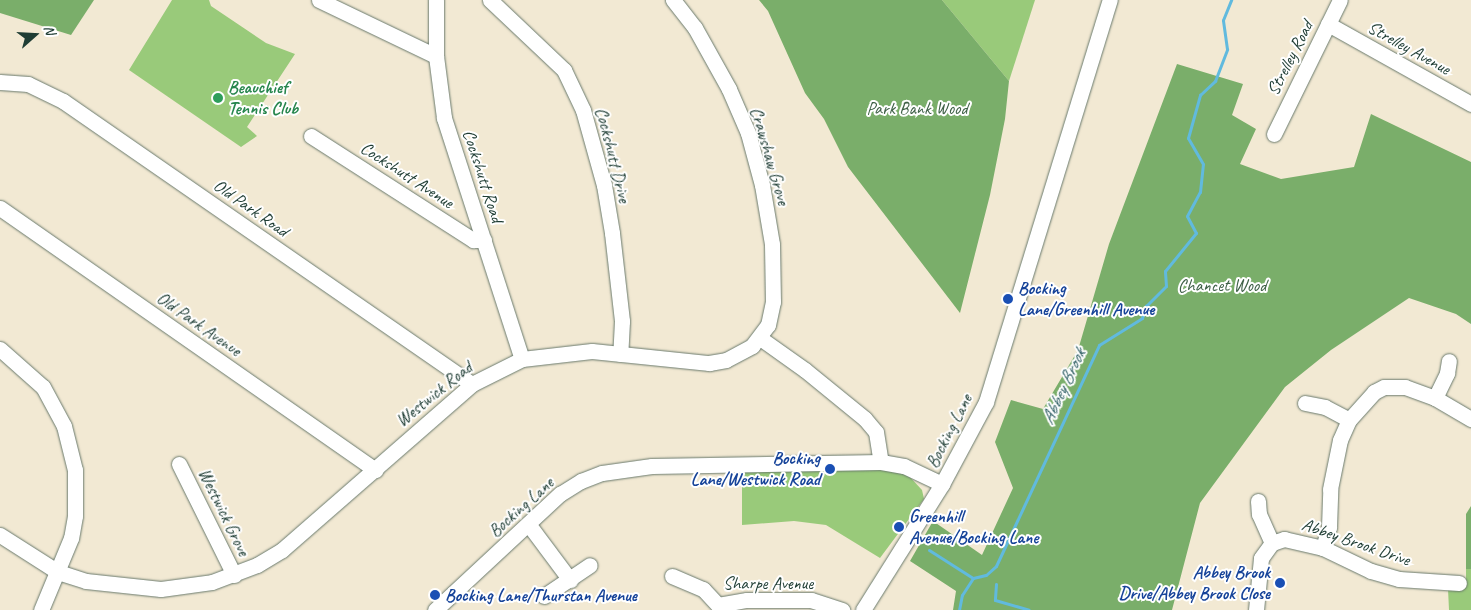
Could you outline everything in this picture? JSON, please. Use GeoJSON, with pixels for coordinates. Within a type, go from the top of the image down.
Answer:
{"type":"FeatureCollection","features":[{"type":"Feature","properties":{"kind":"street"},"geometry":{"type":"LineString","coordinates":[[319,0],[436,56]]}},
{"type":"Feature","properties":{"kind":"street","name":"Cockshutt Road"},"geometry":{"type":"LineString","coordinates":[[436,0],[436,56],[444,118],[522,359]]}},
{"type":"Feature","properties":{"kind":"street","name":"Cockshutt Drive"},"geometry":{"type":"LineString","coordinates":[[490,0],[560,65],[583,110],[604,185],[612,232],[622,321],[620,354]]}},
{"type":"Feature","properties":{"kind":"street","name":"Crawshaw Grove"},"geometry":{"type":"LineString","coordinates":[[673,0],[695,28],[729,89],[748,133],[762,185],[774,273],[770,315],[760,338]]}},
{"type":"Feature","properties":{"kind":"street","name":"Bocking Lane"},"geometry":{"type":"LineString","coordinates":[[435,610],[529,525],[560,494],[581,481],[624,468],[882,462],[904,466],[942,484],[986,402],[1110,0]]}},
{"type":"Feature","properties":{"kind":"street","name":"Strelley Road"},"geometry":{"type":"LineString","coordinates":[[1274,134],[1340,0]]}},
{"type":"Feature","properties":{"kind":"street","name":"Strelley Avenue"},"geometry":{"type":"LineString","coordinates":[[1328,24],[1471,104]]}},
{"type":"Feature","properties":{"kind":"street","name":"Old Park Road"},"geometry":{"type":"LineString","coordinates":[[0,82],[28,84],[63,101],[472,384]]}},
{"type":"Feature","properties":{"kind":"street","name":"Cockshutt Avenue"},"geometry":{"type":"LineString","coordinates":[[311,136],[473,240],[484,240]]}},
{"type":"Feature","properties":{"kind":"street","name":"Old Park Avenue"},"geometry":{"type":"LineString","coordinates":[[0,208],[376,470]]}},
{"type":"Feature","properties":{"kind":"street"},"geometry":{"type":"LineString","coordinates":[[760,338],[805,370],[865,419],[876,432],[882,462]]}},
{"type":"Feature","properties":{"kind":"street","name":"Westwick Road"},"geometry":{"type":"LineString","coordinates":[[0,535],[58,572],[111,586],[152,589],[189,586],[234,575],[282,550],[376,470],[472,384],[522,359],[568,352],[620,354],[709,363],[742,353],[760,338]]}},
{"type":"Feature","properties":{"kind":"street"},"geometry":{"type":"LineString","coordinates":[[0,349],[43,387],[64,426],[75,470],[75,516],[71,538],[41,610]]}},
{"type":"Feature","properties":{"kind":"street"},"geometry":{"type":"LineString","coordinates":[[1435,398],[1447,373],[1449,361]]}},
{"type":"Feature","properties":{"kind":"street"},"geometry":{"type":"LineString","coordinates":[[1323,548],[1329,526],[1334,463],[1340,440],[1349,420],[1366,400],[1384,387],[1405,387],[1435,398],[1471,419]]}},
{"type":"Feature","properties":{"kind":"street"},"geometry":{"type":"LineString","coordinates":[[1305,403],[1326,407],[1349,420]]}},
{"type":"Feature","properties":{"kind":"street","name":"Westwick Grove"},"geometry":{"type":"LineString","coordinates":[[179,464],[234,575]]}},
{"type":"Feature","properties":{"kind":"street"},"geometry":{"type":"LineString","coordinates":[[863,610],[942,484]]}},
{"type":"Feature","properties":{"kind":"street"},"geometry":{"type":"LineString","coordinates":[[1256,610],[1261,558],[1272,544],[1259,514],[1258,501]]}},
{"type":"Feature","properties":{"kind":"street"},"geometry":{"type":"LineString","coordinates":[[529,525],[570,580]]}},
{"type":"Feature","properties":{"kind":"street","name":"Abbey Brook Drive"},"geometry":{"type":"LineString","coordinates":[[1272,544],[1284,539],[1323,548],[1371,571],[1398,579],[1459,582]]}},
{"type":"Feature","properties":{"kind":"street"},"geometry":{"type":"LineString","coordinates":[[544,596],[590,565]]}},
{"type":"Feature","properties":{"kind":"street","name":"Sharpe Avenue"},"geometry":{"type":"LineString","coordinates":[[672,576],[703,589],[715,608],[747,600],[811,600],[842,610]]}},
{"type":"Feature","properties":{"kind":"green space"},"geometry":{"type":"Polygon","coordinates":[[[0,0],[94,0],[71,35],[0,13],[0,0]]]}},
{"type":"Feature","properties":{"kind":"green space","name":"Beauchief Tennis Club"},"geometry":{"type":"Polygon","coordinates":[[[172,0],[209,0],[211,6],[266,43],[295,54],[247,127],[257,136],[241,147],[129,70],[172,0]]]}},
{"type":"Feature","properties":{"kind":"green space","name":"Park Bank Wood"},"geometry":{"type":"Polygon","coordinates":[[[759,0],[942,0],[1009,81],[1005,119],[990,195],[960,313],[848,167],[824,119],[805,93],[768,11],[759,0]]]}},
{"type":"Feature","properties":{"kind":"green space"},"geometry":{"type":"Polygon","coordinates":[[[942,0],[1035,0],[1009,81],[942,0]]]}},
{"type":"Feature","properties":{"kind":"green space","name":"Chancet Wood"},"geometry":{"type":"Polygon","coordinates":[[[1177,64],[1243,84],[1232,115],[1256,129],[1240,164],[1281,179],[1354,167],[1371,114],[1471,162],[1471,324],[1456,314],[1409,298],[1331,350],[1285,387],[1200,503],[1172,610],[953,610],[956,591],[910,561],[933,521],[982,555],[1013,488],[995,442],[1011,400],[1043,409],[1078,350],[1109,244],[1177,64]]]}},
{"type":"Feature","properties":{"kind":"green space"},"geometry":{"type":"Polygon","coordinates":[[[879,467],[909,476],[922,490],[924,499],[880,558],[826,525],[794,521],[742,525],[742,470],[879,467]]]}},
{"type":"Feature","properties":{"kind":"green space"},"geometry":{"type":"Polygon","coordinates":[[[1471,506],[1471,569],[1466,569],[1466,514],[1471,506]]]}},
{"type":"Feature","properties":{"kind":"green space"},"geometry":{"type":"Polygon","coordinates":[[[1466,569],[1471,569],[1471,610],[1449,610],[1448,589],[1466,587],[1466,569]]]}},
{"type":"Feature","properties":{"kind":"waterway","name":"Abbey Brook"},"geometry":{"type":"LineString","coordinates":[[959,610],[962,595],[973,578],[986,575],[996,566],[1099,345],[1142,318],[1146,306],[1166,286],[1165,271],[1196,233],[1187,216],[1200,192],[1203,164],[1188,138],[1200,95],[1215,81],[1227,49],[1223,20],[1231,0]]}},
{"type":"Feature","properties":{"kind":"waterway"},"geometry":{"type":"LineString","coordinates":[[929,550],[973,578]]}},
{"type":"Feature","properties":{"kind":"waterway"},"geometry":{"type":"LineString","coordinates":[[996,584],[995,600],[1029,610]]}},
{"type":"Feature","properties":{"kind":"place","name":"Beauchief Tennis Club"},"geometry":{"type":"Point","coordinates":[218,98]}},
{"type":"Feature","properties":{"kind":"place","name":"Bocking Lane/Greenhill Avenue"},"geometry":{"type":"Point","coordinates":[1008,299]}},
{"type":"Feature","properties":{"kind":"place","name":"Bocking Lane/Westwick Road"},"geometry":{"type":"Point","coordinates":[830,469]}},
{"type":"Feature","properties":{"kind":"place","name":"Greenhill Avenue/Bocking Lane"},"geometry":{"type":"Point","coordinates":[899,527]}},
{"type":"Feature","properties":{"kind":"place","name":"Abbey Brook Drive/Abbey Brook Close"},"geometry":{"type":"Point","coordinates":[1280,583]}},
{"type":"Feature","properties":{"kind":"place","name":"Bocking Lane/Thurstan Avenue"},"geometry":{"type":"Point","coordinates":[435,595]}}]}
